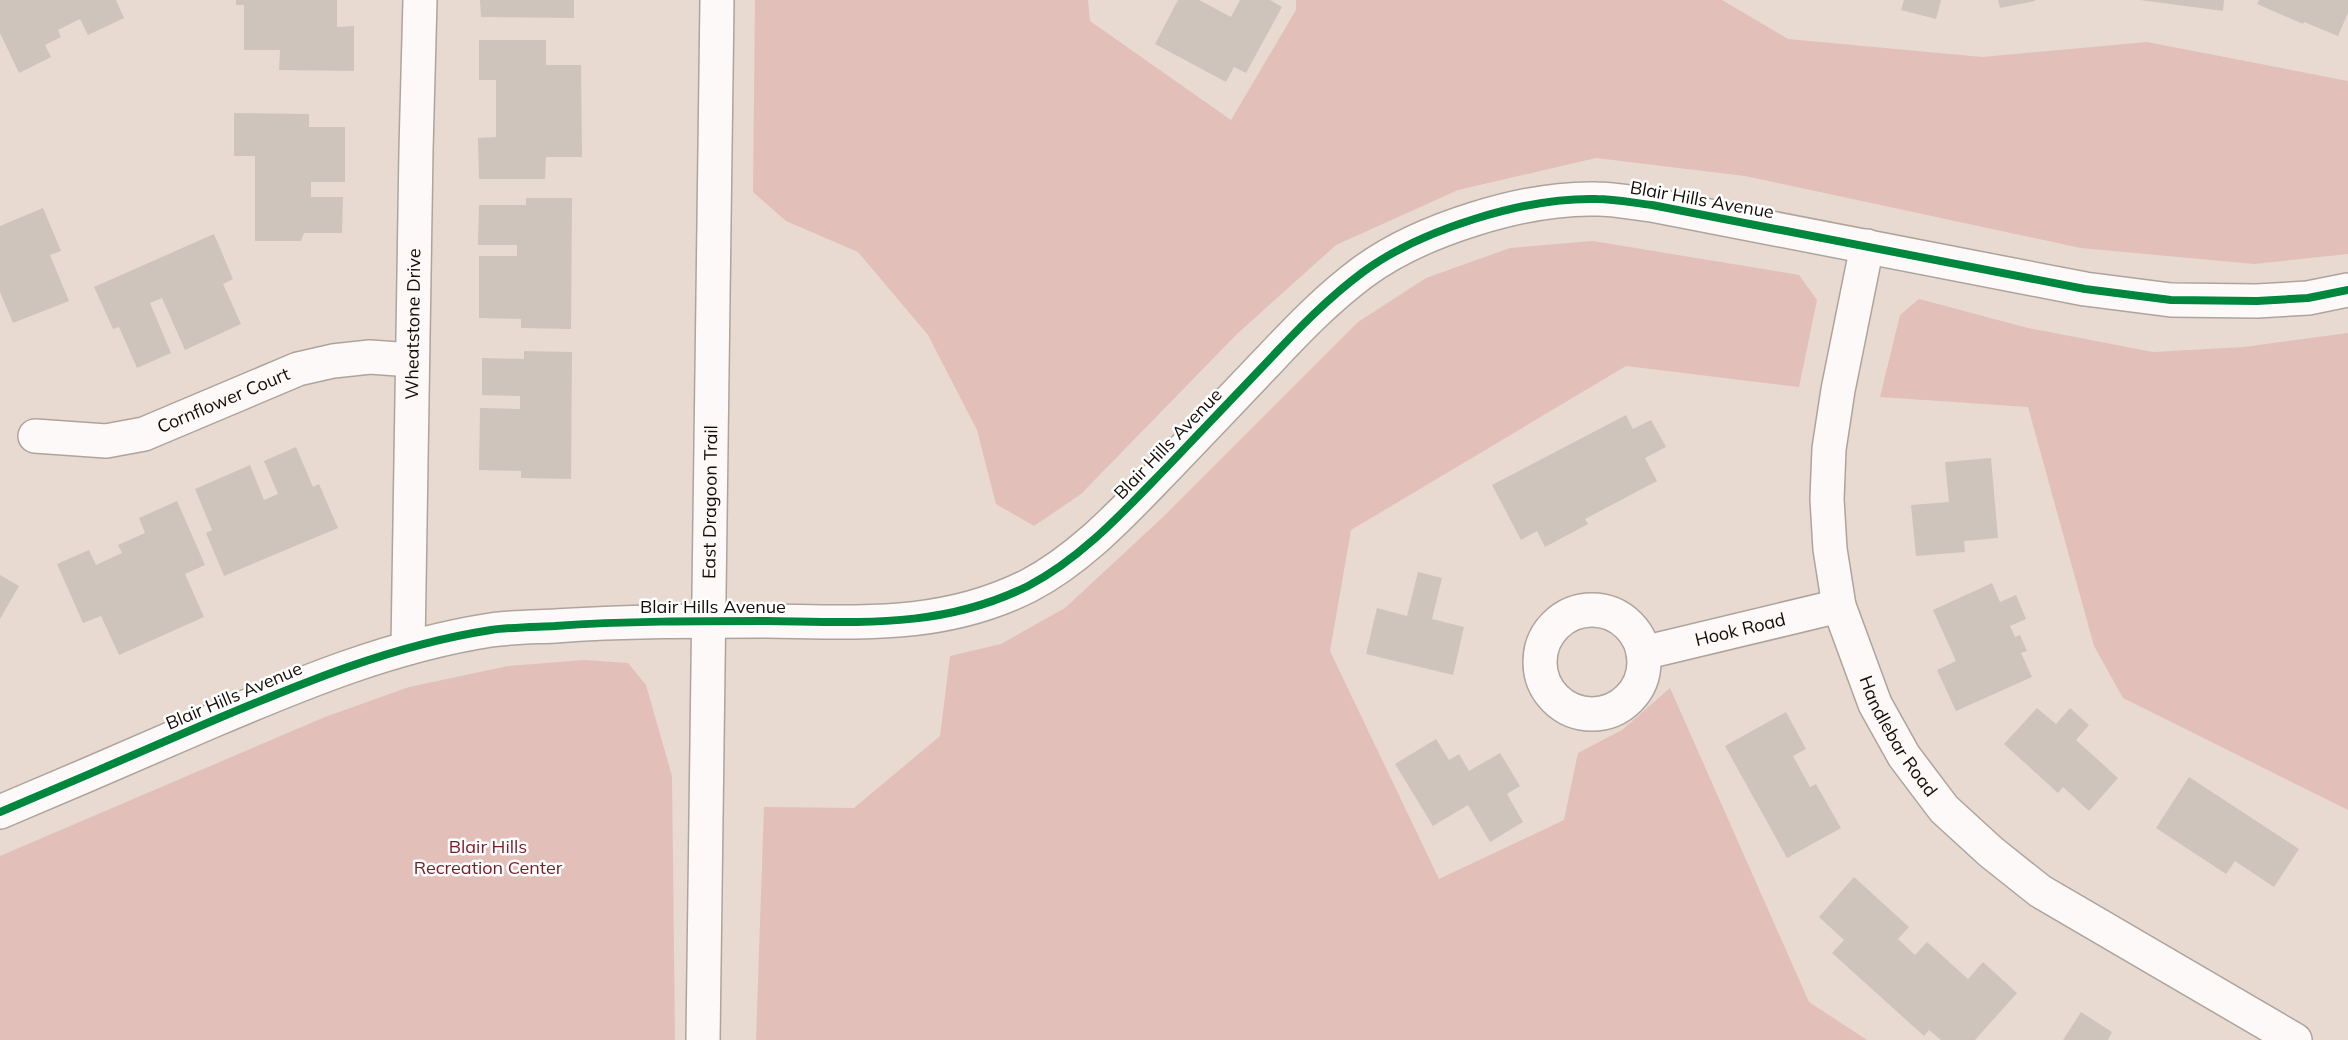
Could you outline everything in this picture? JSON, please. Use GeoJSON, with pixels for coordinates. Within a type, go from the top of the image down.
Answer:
{"type":"FeatureCollection","features":[{"type":"Feature","properties":{"kind":"street","name":"Wheatstone Drive"},"geometry":{"type":"LineString","coordinates":[[408,648],[420,0]]}},
{"type":"Feature","properties":{"kind":"street","name":"East Dragoon Trail"},"geometry":{"type":"LineString","coordinates":[[703,1040],[717,0]]}},
{"type":"Feature","properties":{"kind":"street","name":"Blair Hills Avenue"},"geometry":{"type":"LineString","coordinates":[[0,812],[292,687],[351,665],[440,640],[494,630],[591,623],[879,622],[921,619],[992,602],[1054,571],[1101,533],[1332,297],[1365,271],[1399,249],[1471,220],[1514,209],[1554,202],[1596,199],[1652,205],[2085,289],[2170,300],[2257,302],[2308,298],[2348,290]]}},
{"type":"Feature","properties":{"kind":"street","name":"Handlebar Road"},"geometry":{"type":"LineString","coordinates":[[1867,246],[1838,390],[1829,449],[1827,499],[1830,549],[1839,606],[1875,704],[1904,756],[1944,809],[1991,852],[2040,891],[2295,1040]]}},
{"type":"Feature","properties":{"kind":"street","name":"Cornflower Court"},"geometry":{"type":"LineString","coordinates":[[35,436],[106,441],[144,434],[298,369],[333,361],[370,357],[412,360]]}},
{"type":"Feature","properties":{"kind":"street","name":"Hook Road"},"geometry":{"type":"LineString","coordinates":[[1643,653],[1839,606]]}},
{"type":"Feature","properties":{"kind":"green space"},"geometry":{"type":"Polygon","coordinates":[[[755,0],[1088,0],[1090,21],[1231,120],[1296,10],[1296,0],[1722,0],[1788,39],[1982,57],[2147,42],[2348,81],[2348,254],[2254,264],[2081,248],[1745,176],[1596,158],[1458,190],[1336,245],[1237,334],[1081,494],[1034,526],[996,504],[977,430],[928,335],[858,252],[786,221],[753,192],[755,0]]]}},
{"type":"Feature","properties":{"kind":"green space"},"geometry":{"type":"Polygon","coordinates":[[[1593,241],[1799,275],[1817,300],[1799,387],[1626,366],[1351,530],[1330,651],[1439,879],[1564,820],[1578,753],[1622,730],[1670,688],[1809,1002],[1867,1040],[756,1040],[764,807],[854,808],[940,736],[950,656],[1001,644],[1065,608],[1163,517],[1358,322],[1426,278],[1510,248],[1593,241]]]}},
{"type":"Feature","properties":{"kind":"green space"},"geometry":{"type":"Polygon","coordinates":[[[1919,299],[2028,328],[2153,352],[2244,347],[2348,333],[2348,810],[2123,698],[2094,646],[2028,407],[1880,397],[1900,315],[1919,299]]]}},
{"type":"Feature","properties":{"kind":"green space","name":"Blair Hills Recreation Center"},"geometry":{"type":"Polygon","coordinates":[[[584,660],[628,663],[646,685],[672,776],[675,1040],[0,1040],[0,856],[325,717],[409,687],[508,666],[584,660]]]}},
{"type":"Feature","properties":{"kind":"building"},"geometry":{"type":"Polygon","coordinates":[[[0,0],[116,0],[124,18],[88,35],[80,19],[58,30],[61,37],[45,45],[51,57],[19,73],[0,33],[0,0]]]}},
{"type":"Feature","properties":{"kind":"building"},"geometry":{"type":"Polygon","coordinates":[[[236,0],[337,0],[337,27],[354,26],[354,71],[279,70],[280,50],[244,50],[244,5],[236,5],[236,0]]]}},
{"type":"Feature","properties":{"kind":"building"},"geometry":{"type":"Polygon","coordinates":[[[480,0],[574,0],[574,18],[481,17],[480,0]]]}},
{"type":"Feature","properties":{"kind":"building"},"geometry":{"type":"Polygon","coordinates":[[[1178,0],[1199,0],[1231,17],[1240,0],[1270,0],[1282,7],[1246,73],[1234,67],[1226,82],[1155,44],[1178,0]]]}},
{"type":"Feature","properties":{"kind":"building"},"geometry":{"type":"Polygon","coordinates":[[[1904,0],[1941,0],[1936,19],[1901,10],[1904,0]]]}},
{"type":"Feature","properties":{"kind":"building"},"geometry":{"type":"Polygon","coordinates":[[[1998,0],[2035,0],[2035,1],[2000,8],[1998,0]]]}},
{"type":"Feature","properties":{"kind":"building"},"geometry":{"type":"Polygon","coordinates":[[[2140,0],[2224,0],[2223,11],[2140,0]]]}},
{"type":"Feature","properties":{"kind":"building"},"geometry":{"type":"Polygon","coordinates":[[[2259,0],[2348,0],[2348,13],[2338,36],[2257,4],[2259,0]]]}},
{"type":"Feature","properties":{"kind":"building"},"geometry":{"type":"Polygon","coordinates":[[[479,40],[546,40],[546,65],[581,65],[582,157],[546,157],[545,179],[479,179],[478,138],[496,137],[496,80],[479,80],[479,40]]]}},
{"type":"Feature","properties":{"kind":"building"},"geometry":{"type":"Polygon","coordinates":[[[234,113],[309,114],[309,127],[345,127],[345,182],[311,182],[311,197],[343,197],[342,233],[304,233],[301,241],[255,241],[255,156],[234,156],[234,113]]]}},
{"type":"Feature","properties":{"kind":"building"},"geometry":{"type":"Polygon","coordinates":[[[526,198],[572,198],[571,329],[521,328],[521,319],[479,318],[479,256],[517,256],[517,245],[478,245],[479,205],[526,205],[526,198]]]}},
{"type":"Feature","properties":{"kind":"building"},"geometry":{"type":"Polygon","coordinates":[[[43,208],[61,251],[50,255],[69,301],[13,323],[0,292],[0,226],[43,208]]]}},
{"type":"Feature","properties":{"kind":"building"},"geometry":{"type":"Polygon","coordinates":[[[214,234],[233,279],[223,284],[241,324],[185,350],[162,298],[150,303],[171,353],[137,368],[119,327],[113,329],[94,287],[214,234]]]}},
{"type":"Feature","properties":{"kind":"building"},"geometry":{"type":"Polygon","coordinates":[[[524,351],[572,352],[571,479],[521,478],[521,471],[479,470],[480,408],[520,409],[520,396],[482,395],[482,358],[524,359],[524,351]]]}},
{"type":"Feature","properties":{"kind":"building"},"geometry":{"type":"Polygon","coordinates":[[[1626,415],[1633,429],[1651,420],[1666,447],[1645,458],[1657,481],[1585,519],[1588,524],[1545,547],[1537,531],[1521,540],[1492,485],[1626,415]]]}},
{"type":"Feature","properties":{"kind":"building"},"geometry":{"type":"Polygon","coordinates":[[[296,447],[313,487],[319,484],[338,528],[224,576],[206,533],[212,530],[195,489],[250,465],[264,500],[278,494],[264,461],[296,447]]]}},
{"type":"Feature","properties":{"kind":"building"},"geometry":{"type":"Polygon","coordinates":[[[1991,458],[1998,538],[1964,541],[1965,552],[1916,556],[1911,505],[1949,502],[1945,462],[1991,458]]]}},
{"type":"Feature","properties":{"kind":"building"},"geometry":{"type":"Polygon","coordinates":[[[177,501],[205,565],[185,574],[204,617],[119,655],[101,616],[83,623],[57,564],[89,550],[96,565],[122,553],[118,545],[145,533],[139,518],[177,501]]]}},
{"type":"Feature","properties":{"kind":"building"},"geometry":{"type":"Polygon","coordinates":[[[1418,572],[1442,578],[1432,619],[1464,627],[1453,675],[1366,654],[1377,608],[1407,616],[1418,572]]]}},
{"type":"Feature","properties":{"kind":"building"},"geometry":{"type":"Polygon","coordinates":[[[0,575],[19,586],[0,619],[0,575]]]}},
{"type":"Feature","properties":{"kind":"building"},"geometry":{"type":"Polygon","coordinates":[[[1992,583],[2000,602],[2016,595],[2026,619],[2010,626],[2015,637],[2020,635],[2027,651],[2021,653],[2032,677],[1956,711],[1937,670],[1956,661],[1933,610],[1992,583]]]}},
{"type":"Feature","properties":{"kind":"building"},"geometry":{"type":"Polygon","coordinates":[[[2037,708],[2056,724],[2070,708],[2089,725],[2076,740],[2118,778],[2089,811],[2063,787],[2058,793],[2004,744],[2037,708]]]}},
{"type":"Feature","properties":{"kind":"building"},"geometry":{"type":"Polygon","coordinates":[[[1786,712],[1806,749],[1793,756],[1810,787],[1816,784],[1841,828],[1787,858],[1725,746],[1786,712]]]}},
{"type":"Feature","properties":{"kind":"building"},"geometry":{"type":"Polygon","coordinates":[[[1436,739],[1449,760],[1459,754],[1469,771],[1500,753],[1520,786],[1507,794],[1523,822],[1490,842],[1468,805],[1433,826],[1395,764],[1436,739]]]}},
{"type":"Feature","properties":{"kind":"building"},"geometry":{"type":"Polygon","coordinates":[[[2189,777],[2299,849],[2274,887],[2235,861],[2226,874],[2156,828],[2189,777]]]}},
{"type":"Feature","properties":{"kind":"building"},"geometry":{"type":"Polygon","coordinates":[[[1854,877],[1909,927],[1898,939],[1915,955],[1927,942],[1968,979],[1983,962],[2017,993],[1975,1040],[1941,1040],[1929,1030],[1924,1036],[1832,953],[1844,940],[1819,917],[1854,877]]]}},
{"type":"Feature","properties":{"kind":"building"},"geometry":{"type":"Polygon","coordinates":[[[2081,1012],[2112,1032],[2108,1040],[2063,1040],[2081,1012]]]}},
{"type":"Feature","properties":{"kind":"cycle path"},"geometry":{"type":"LineString","coordinates":[[0,812],[314,679],[383,655],[455,637],[507,628],[608,623],[900,620],[964,610],[996,600],[1048,575],[1102,532],[1302,325],[1363,272],[1413,243],[1443,230],[1506,210],[1569,200],[1624,201],[2085,289],[2171,300],[2257,301],[2308,298],[2348,290]]}}]}
